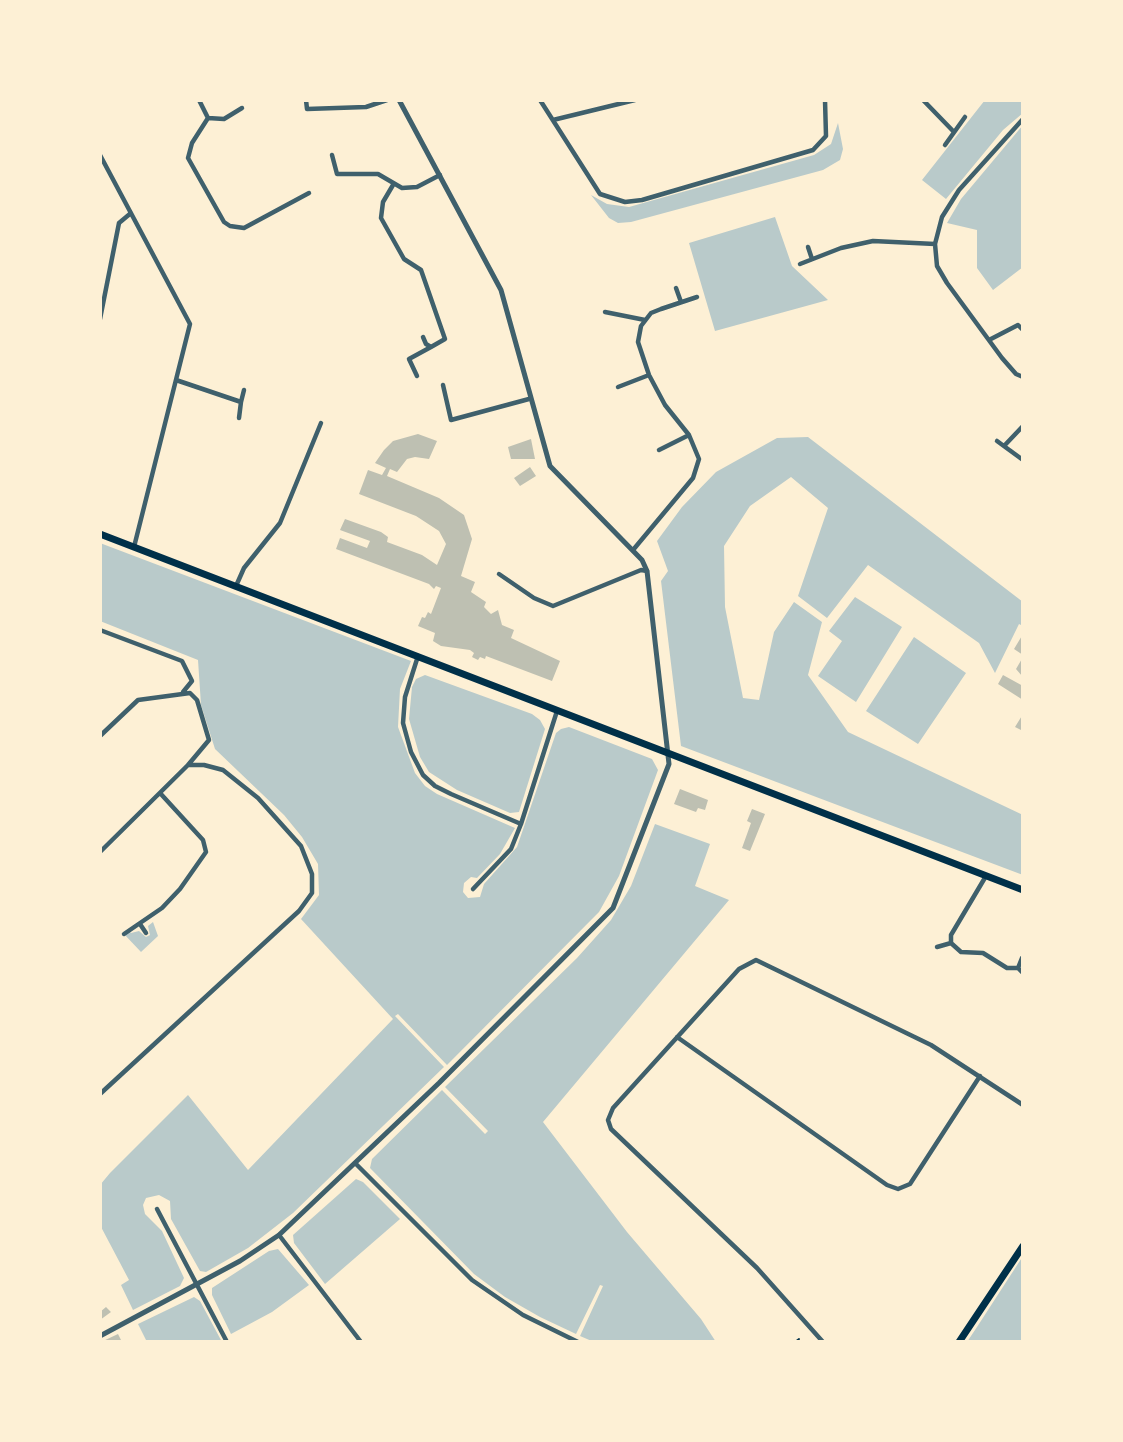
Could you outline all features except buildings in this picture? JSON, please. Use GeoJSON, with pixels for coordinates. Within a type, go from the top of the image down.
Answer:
{"type":"FeatureCollection","features":[{"type":"Feature","properties":{"kind":"main road"},"geometry":{"type":"LineString","coordinates":[[100,534],[1023,890]]}},
{"type":"Feature","properties":{"kind":"main road"},"geometry":{"type":"LineString","coordinates":[[959,1342],[1023,1246]]}},
{"type":"Feature","properties":{"kind":"street"},"geometry":{"type":"LineString","coordinates":[[199,100],[208,118]]}},
{"type":"Feature","properties":{"kind":"street"},"geometry":{"type":"LineString","coordinates":[[306,100],[307,109],[366,107],[387,100]]}},
{"type":"Feature","properties":{"kind":"street"},"geometry":{"type":"LineString","coordinates":[[100,1336],[197,1284],[279,1235],[356,1164],[612,908],[668,768],[670,753],[646,571],[633,550],[552,469],[529,399],[501,290],[399,100]]}},
{"type":"Feature","properties":{"kind":"street"},"geometry":{"type":"LineString","coordinates":[[540,100],[600,194],[625,202],[642,200],[813,150],[826,136],[825,100]]}},
{"type":"Feature","properties":{"kind":"street"},"geometry":{"type":"LineString","coordinates":[[553,120],[635,100]]}},
{"type":"Feature","properties":{"kind":"street"},"geometry":{"type":"LineString","coordinates":[[923,100],[954,132]]}},
{"type":"Feature","properties":{"kind":"street"},"geometry":{"type":"LineString","coordinates":[[208,118],[224,119],[242,108]]}},
{"type":"Feature","properties":{"kind":"street"},"geometry":{"type":"LineString","coordinates":[[945,145],[965,117]]}},
{"type":"Feature","properties":{"kind":"street"},"geometry":{"type":"LineString","coordinates":[[208,118],[192,143],[188,158],[218,213],[230,226],[251,226],[309,193]]}},
{"type":"Feature","properties":{"kind":"street"},"geometry":{"type":"LineString","coordinates":[[1023,119],[959,190],[942,217],[935,244],[937,266],[989,341],[1016,374],[1023,377]]}},
{"type":"Feature","properties":{"kind":"street"},"geometry":{"type":"LineString","coordinates":[[100,155],[190,324],[134,547]]}},
{"type":"Feature","properties":{"kind":"street"},"geometry":{"type":"LineString","coordinates":[[332,155],[337,174],[378,174],[393,185],[410,189],[441,175]]}},
{"type":"Feature","properties":{"kind":"street"},"geometry":{"type":"LineString","coordinates":[[393,185],[383,202],[381,218],[404,258],[417,266],[424,276],[444,339],[409,359],[417,376]]}},
{"type":"Feature","properties":{"kind":"street"},"geometry":{"type":"LineString","coordinates":[[100,319],[119,223],[131,213]]}},
{"type":"Feature","properties":{"kind":"street"},"geometry":{"type":"LineString","coordinates":[[800,264],[873,241],[935,244]]}},
{"type":"Feature","properties":{"kind":"street"},"geometry":{"type":"LineString","coordinates":[[808,247],[812,259]]}},
{"type":"Feature","properties":{"kind":"street"},"geometry":{"type":"LineString","coordinates":[[677,288],[681,302]]}},
{"type":"Feature","properties":{"kind":"street"},"geometry":{"type":"LineString","coordinates":[[633,550],[692,478],[699,459],[689,435],[665,405],[649,375],[638,342],[645,320],[661,309],[697,297]]}},
{"type":"Feature","properties":{"kind":"street"},"geometry":{"type":"LineString","coordinates":[[621,313],[622,306]]}},
{"type":"Feature","properties":{"kind":"street"},"geometry":{"type":"LineString","coordinates":[[605,312],[621,313],[645,320]]}},
{"type":"Feature","properties":{"kind":"street"},"geometry":{"type":"LineString","coordinates":[[989,341],[1018,325],[1023,319]]}},
{"type":"Feature","properties":{"kind":"street"},"geometry":{"type":"LineString","coordinates":[[1018,325],[1023,330]]}},
{"type":"Feature","properties":{"kind":"street"},"geometry":{"type":"LineString","coordinates":[[423,337],[426,345],[431,347]]}},
{"type":"Feature","properties":{"kind":"street"},"geometry":{"type":"LineString","coordinates":[[618,387],[649,375]]}},
{"type":"Feature","properties":{"kind":"street"},"geometry":{"type":"LineString","coordinates":[[176,380],[241,402]]}},
{"type":"Feature","properties":{"kind":"street"},"geometry":{"type":"LineString","coordinates":[[443,385],[451,421],[529,399]]}},
{"type":"Feature","properties":{"kind":"street"},"geometry":{"type":"LineString","coordinates":[[239,418],[244,390]]}},
{"type":"Feature","properties":{"kind":"street"},"geometry":{"type":"LineString","coordinates":[[236,586],[244,568],[280,523],[321,424]]}},
{"type":"Feature","properties":{"kind":"street"},"geometry":{"type":"LineString","coordinates":[[1004,446],[1023,426]]}},
{"type":"Feature","properties":{"kind":"street"},"geometry":{"type":"LineString","coordinates":[[659,450],[689,435]]}},
{"type":"Feature","properties":{"kind":"street"},"geometry":{"type":"LineString","coordinates":[[997,441],[1023,460]]}},
{"type":"Feature","properties":{"kind":"street"},"geometry":{"type":"LineString","coordinates":[[499,574],[534,598],[553,606],[641,570],[646,571]]}},
{"type":"Feature","properties":{"kind":"street"},"geometry":{"type":"LineString","coordinates":[[100,630],[182,661],[192,681],[182,693]]}},
{"type":"Feature","properties":{"kind":"street"},"geometry":{"type":"LineString","coordinates":[[418,656],[405,697],[403,723],[411,752],[423,775],[450,794],[522,824]]}},
{"type":"Feature","properties":{"kind":"street"},"geometry":{"type":"LineString","coordinates":[[100,736],[138,700],[182,693],[195,697],[208,736],[207,745],[100,852]]}},
{"type":"Feature","properties":{"kind":"street"},"geometry":{"type":"LineString","coordinates":[[473,889],[511,849],[522,824],[558,710]]}},
{"type":"Feature","properties":{"kind":"street"},"geometry":{"type":"LineString","coordinates":[[100,1094],[299,911],[309,900],[313,886],[301,846],[258,798],[223,770],[204,765],[188,765]]}},
{"type":"Feature","properties":{"kind":"street"},"geometry":{"type":"LineString","coordinates":[[124,934],[140,924],[180,889],[205,852],[203,840],[160,793]]}},
{"type":"Feature","properties":{"kind":"street"},"geometry":{"type":"LineString","coordinates":[[986,876],[951,935],[951,943],[961,952],[983,953],[1007,968],[1018,968],[1023,973]]}},
{"type":"Feature","properties":{"kind":"street"},"geometry":{"type":"LineString","coordinates":[[140,924],[146,933]]}},
{"type":"Feature","properties":{"kind":"street"},"geometry":{"type":"LineString","coordinates":[[937,947],[951,943]]}},
{"type":"Feature","properties":{"kind":"street"},"geometry":{"type":"LineString","coordinates":[[1018,968],[1022,958]]}},
{"type":"Feature","properties":{"kind":"street"},"geometry":{"type":"LineString","coordinates":[[822,1342],[764,1275],[611,1129],[608,1120],[613,1108],[746,963],[761,960],[931,1045],[1023,1105]]}},
{"type":"Feature","properties":{"kind":"street"},"geometry":{"type":"LineString","coordinates":[[677,1037],[887,1185],[898,1189],[910,1184],[980,1076]]}},
{"type":"Feature","properties":{"kind":"street"},"geometry":{"type":"LineString","coordinates":[[356,1164],[472,1280],[523,1315],[579,1342]]}},
{"type":"Feature","properties":{"kind":"street"},"geometry":{"type":"LineString","coordinates":[[157,1209],[227,1342]]}},
{"type":"Feature","properties":{"kind":"street"},"geometry":{"type":"LineString","coordinates":[[279,1235],[362,1342]]}},
{"type":"Feature","properties":{"kind":"path"},"geometry":{"type":"LineString","coordinates":[[794,1342],[799,1339]]}},
{"type":"Feature","properties":{"kind":"shaded area"},"geometry":{"type":"Polygon","coordinates":[[[985,100],[1023,100],[1023,113],[1003,130],[946,199],[922,180],[985,100]]]}},
{"type":"Feature","properties":{"kind":"shaded area"},"geometry":{"type":"Polygon","coordinates":[[[838,123],[843,149],[840,160],[823,170],[631,222],[618,223],[609,218],[591,195],[607,204],[629,207],[814,155],[831,144],[838,123]]]}},
{"type":"Feature","properties":{"kind":"shaded area"},"geometry":{"type":"Polygon","coordinates":[[[1023,125],[1023,267],[993,290],[977,268],[977,230],[947,223],[961,199],[1023,125]]]}},
{"type":"Feature","properties":{"kind":"shaded area"},"geometry":{"type":"Polygon","coordinates":[[[775,217],[792,266],[828,300],[715,331],[689,243],[775,217]]]}},
{"type":"Feature","properties":{"kind":"shaded area"},"geometry":{"type":"Polygon","coordinates":[[[808,437],[1023,602],[1023,626],[1019,624],[995,673],[979,643],[868,565],[827,618],[798,596],[828,508],[791,477],[750,506],[724,546],[725,607],[743,698],[759,700],[774,632],[794,602],[822,622],[808,675],[848,732],[1023,815],[1023,875],[681,746],[661,581],[668,571],[657,541],[682,507],[716,472],[777,438],[808,437]]]}},
{"type":"Feature","properties":{"kind":"shaded area"},"geometry":{"type":"Polygon","coordinates":[[[100,543],[411,661],[400,689],[398,727],[415,773],[425,786],[437,794],[515,828],[500,854],[477,878],[471,877],[464,883],[463,892],[468,898],[480,897],[484,884],[517,847],[556,733],[561,729],[569,727],[652,759],[658,770],[619,876],[599,912],[447,1065],[398,1014],[395,1016],[444,1067],[293,1213],[248,1248],[206,1272],[200,1271],[171,1219],[170,1201],[159,1195],[146,1198],[143,1205],[145,1214],[162,1231],[184,1278],[180,1286],[133,1310],[121,1285],[129,1280],[100,1225],[100,1185],[110,1173],[188,1095],[248,1170],[393,1019],[301,919],[319,895],[318,864],[302,837],[284,815],[215,749],[201,705],[198,660],[100,621],[100,543]]]}},
{"type":"Feature","properties":{"kind":"shaded area"},"geometry":{"type":"Polygon","coordinates":[[[855,597],[902,627],[856,702],[818,676],[842,641],[829,631],[855,597]]]}},
{"type":"Feature","properties":{"kind":"shaded area"},"geometry":{"type":"Polygon","coordinates":[[[914,637],[966,673],[918,744],[866,711],[914,637]]]}},
{"type":"Feature","properties":{"kind":"shaded area"},"geometry":{"type":"Polygon","coordinates":[[[425,675],[532,714],[540,720],[545,729],[519,812],[510,813],[457,790],[429,772],[420,757],[409,719],[412,687],[416,679],[425,675]]]}},
{"type":"Feature","properties":{"kind":"shaded area"},"geometry":{"type":"Polygon","coordinates":[[[655,824],[710,844],[695,886],[729,900],[543,1122],[627,1232],[701,1319],[716,1342],[594,1342],[580,1336],[603,1286],[600,1285],[576,1334],[540,1317],[505,1297],[474,1274],[370,1168],[372,1159],[442,1090],[485,1134],[488,1131],[445,1087],[577,958],[611,920],[631,886],[655,824]]]}},
{"type":"Feature","properties":{"kind":"shaded area"},"geometry":{"type":"Polygon","coordinates":[[[153,922],[158,936],[141,952],[123,933],[128,930],[131,933],[139,931],[146,937],[150,935],[148,926],[153,922]]]}},
{"type":"Feature","properties":{"kind":"shaded area"},"geometry":{"type":"Polygon","coordinates":[[[356,1179],[363,1182],[400,1219],[325,1284],[294,1243],[293,1235],[356,1179]]]}},
{"type":"Feature","properties":{"kind":"shaded area"},"geometry":{"type":"Polygon","coordinates":[[[278,1249],[309,1285],[272,1312],[231,1334],[212,1295],[212,1288],[269,1251],[278,1249]]]}},
{"type":"Feature","properties":{"kind":"shaded area"},"geometry":{"type":"Polygon","coordinates":[[[1023,1256],[1023,1342],[967,1342],[977,1327],[1023,1256]]]}},
{"type":"Feature","properties":{"kind":"shaded area"},"geometry":{"type":"Polygon","coordinates":[[[194,1297],[200,1301],[222,1342],[147,1342],[138,1324],[194,1297]]]}}]}
